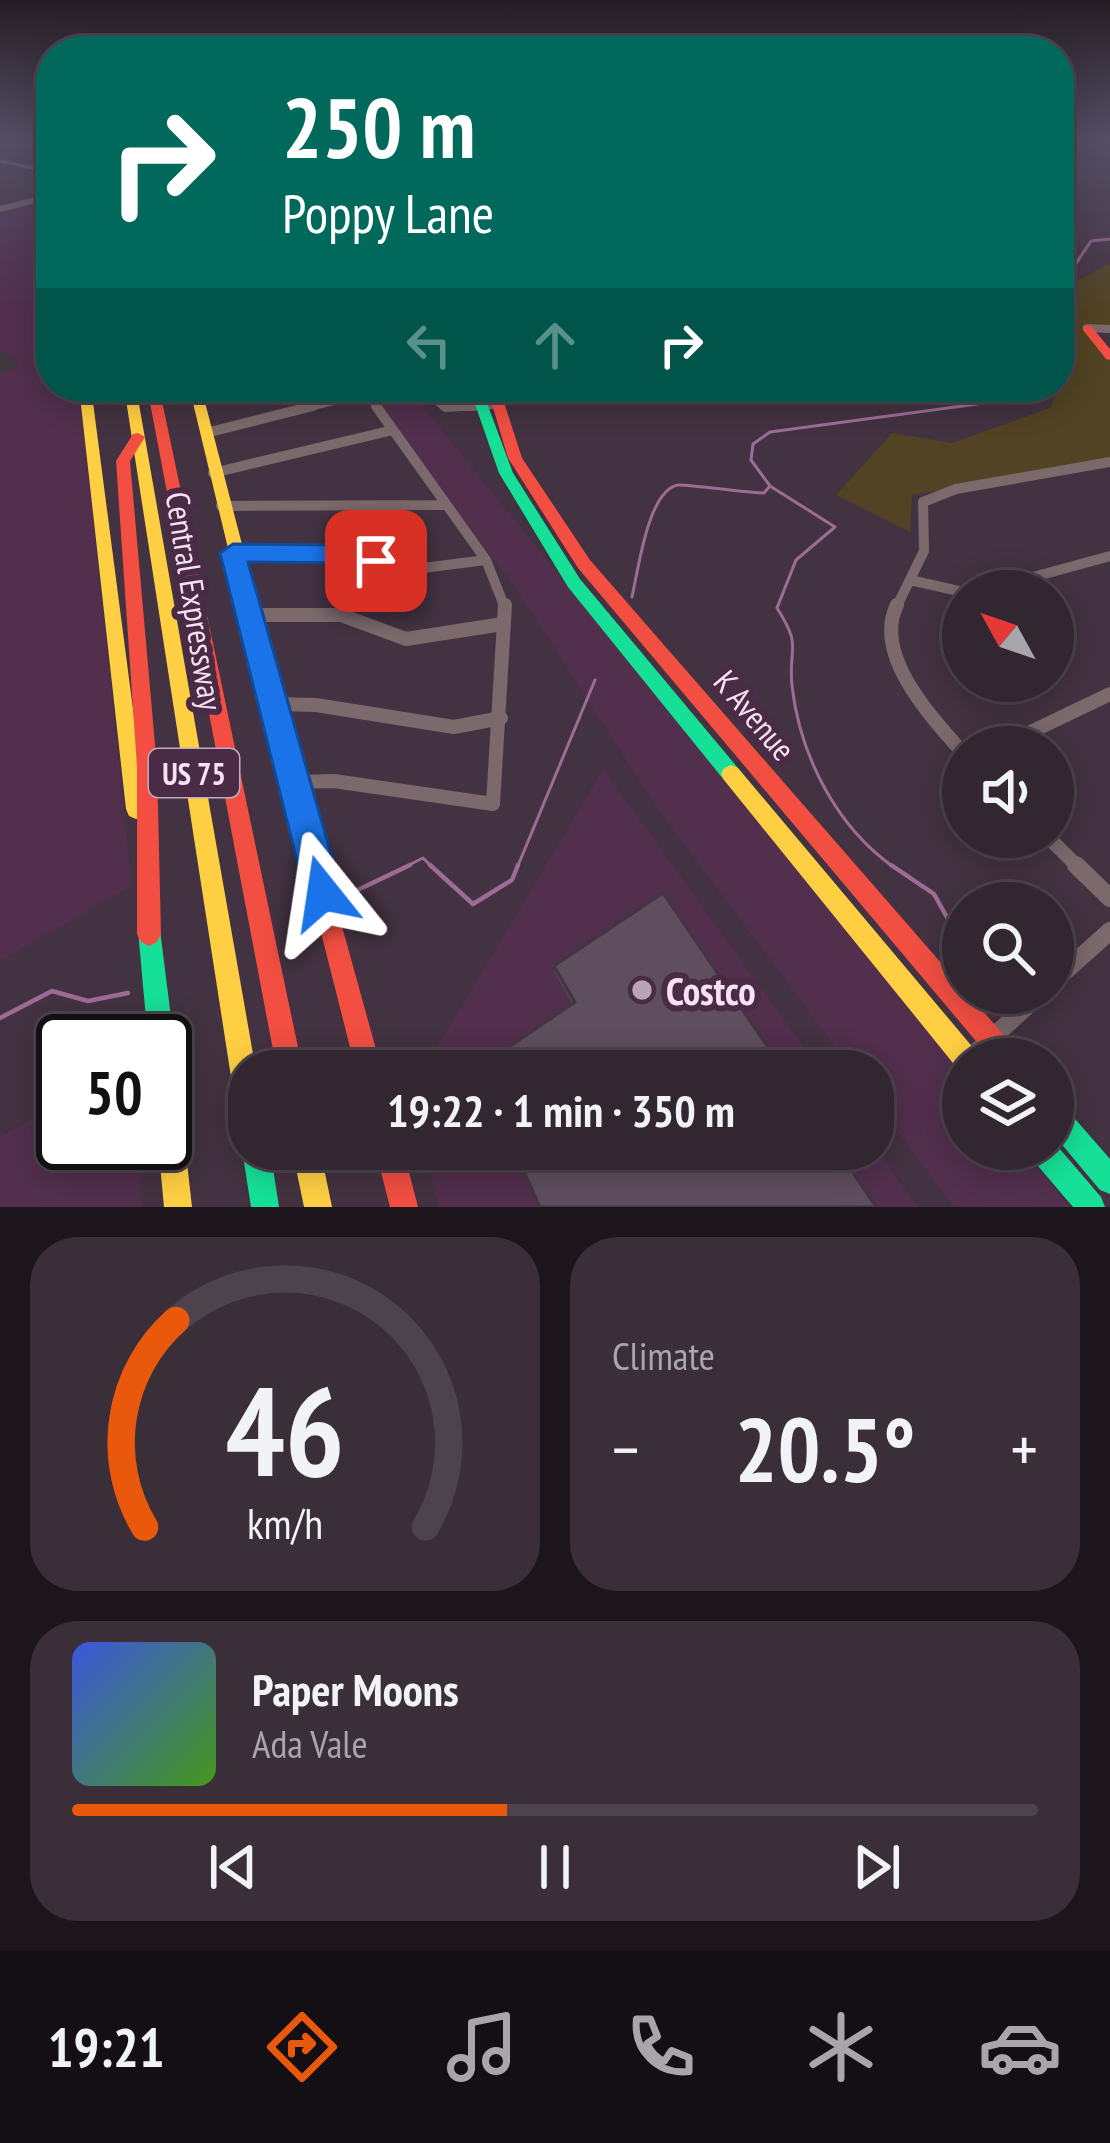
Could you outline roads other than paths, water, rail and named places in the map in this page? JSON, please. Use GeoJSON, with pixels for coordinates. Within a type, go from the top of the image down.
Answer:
{"type":"FeatureCollection","features":[{"type":"Feature","properties":{"kind":"main road"},"geometry":{"type":"LineString","coordinates":[[1087,328],[1110,357]]}},
{"type":"Feature","properties":{"kind":"main road"},"geometry":{"type":"LineString","coordinates":[[88,402],[114,591],[157,1014]]}},
{"type":"Feature","properties":{"kind":"main road","name":"Central Expressway"},"geometry":{"type":"LineString","coordinates":[[132,402],[239,1050]]}},
{"type":"Feature","properties":{"kind":"main road","name":"Central Expressway"},"geometry":{"type":"LineString","coordinates":[[156,402],[286,1050]]}},
{"type":"Feature","properties":{"kind":"main road","name":"Central Expressway"},"geometry":{"type":"LineString","coordinates":[[198,402],[363,1050]]}},
{"type":"Feature","properties":{"kind":"main road","name":"K Avenue"},"geometry":{"type":"LineString","coordinates":[[489,402],[506,473],[543,537],[648,676],[950,1038]]}},
{"type":"Feature","properties":{"kind":"main road","name":"K Avenue"},"geometry":{"type":"LineString","coordinates":[[490,402],[564,536],[990,1038]]}},
{"type":"Feature","properties":{"kind":"main road"},"geometry":{"type":"LineString","coordinates":[[138,437],[123,460],[148,788],[149,934]]}},
{"type":"Feature","properties":{"kind":"main road"},"geometry":{"type":"LineString","coordinates":[[648,676],[672,664]]}},
{"type":"Feature","properties":{"kind":"main road"},"geometry":{"type":"LineString","coordinates":[[1074,1138],[1110,1180]]}},
{"type":"Feature","properties":{"kind":"main road"},"geometry":{"type":"LineString","coordinates":[[174,1170],[178,1207]]}},
{"type":"Feature","properties":{"kind":"main road"},"geometry":{"type":"LineString","coordinates":[[259,1170],[265,1207]]}},
{"type":"Feature","properties":{"kind":"main road"},"geometry":{"type":"LineString","coordinates":[[310,1170],[318,1207]]}},
{"type":"Feature","properties":{"kind":"main road"},"geometry":{"type":"LineString","coordinates":[[394,1170],[404,1207]]}},
{"type":"Feature","properties":{"kind":"main road"},"geometry":{"type":"LineString","coordinates":[[1060,1170],[1091,1207]]}},
{"type":"Feature","properties":{"kind":"street"},"geometry":{"type":"LineString","coordinates":[[0,208],[36,199]]}},
{"type":"Feature","properties":{"kind":"street"},"geometry":{"type":"LineString","coordinates":[[1087,328],[1110,329]]}},
{"type":"Feature","properties":{"kind":"street"},"geometry":{"type":"LineString","coordinates":[[206,433],[320,402]]}},
{"type":"Feature","properties":{"kind":"street"},"geometry":{"type":"LineString","coordinates":[[293,782],[334,781],[493,804],[505,601],[486,560],[373,402]]}},
{"type":"Feature","properties":{"kind":"street"},"geometry":{"type":"LineString","coordinates":[[438,402],[446,408],[478,402]]}},
{"type":"Feature","properties":{"kind":"street"},"geometry":{"type":"LineString","coordinates":[[213,473],[393,430]]}},
{"type":"Feature","properties":{"kind":"street"},"geometry":{"type":"LineString","coordinates":[[942,730],[920,705],[895,649],[893,614],[924,550],[922,508],[930,496],[1110,462]]}},
{"type":"Feature","properties":{"kind":"street"},"geometry":{"type":"LineString","coordinates":[[221,506],[444,505]]}},
{"type":"Feature","properties":{"kind":"street"},"geometry":{"type":"LineString","coordinates":[[233,553],[348,554],[407,570],[486,560]]}},
{"type":"Feature","properties":{"kind":"street"},"geometry":{"type":"LineString","coordinates":[[1059,570],[1110,556]]}},
{"type":"Feature","properties":{"kind":"street"},"geometry":{"type":"LineString","coordinates":[[910,580],[942,587]]}},
{"type":"Feature","properties":{"kind":"street"},"geometry":{"type":"LineString","coordinates":[[249,615],[341,615],[406,639],[503,624]]}},
{"type":"Feature","properties":{"kind":"street"},"geometry":{"type":"LineString","coordinates":[[1043,726],[1110,694]]}},
{"type":"Feature","properties":{"kind":"street"},"geometry":{"type":"LineString","coordinates":[[273,704],[316,705],[454,727],[501,718]]}},
{"type":"Feature","properties":{"kind":"street"},"geometry":{"type":"LineString","coordinates":[[1069,858],[1110,898]]}},
{"type":"Feature","properties":{"kind":"street"},"geometry":{"type":"LineString","coordinates":[[1074,963],[1110,931]]}},
{"type":"Feature","properties":{"kind":"street"},"geometry":{"type":"LineString","coordinates":[[990,1038],[1017,1014]]}},
{"type":"Feature","properties":{"kind":"waterway"},"geometry":{"type":"LineString","coordinates":[[1074,266],[1091,241],[1110,239]]}},
{"type":"Feature","properties":{"kind":"waterway"},"geometry":{"type":"LineString","coordinates":[[770,486],[751,460],[753,444],[770,432],[992,402]]}},
{"type":"Feature","properties":{"kind":"waterway"},"geometry":{"type":"LineString","coordinates":[[632,597],[646,533],[668,490],[684,485],[764,493],[770,486]]}},
{"type":"Feature","properties":{"kind":"waterway"},"geometry":{"type":"LineString","coordinates":[[770,486],[835,527],[796,560],[777,608],[792,640],[796,712],[813,764],[856,833],[892,865]]}},
{"type":"Feature","properties":{"kind":"waterway"},"geometry":{"type":"LineString","coordinates":[[517,868],[595,680]]}},
{"type":"Feature","properties":{"kind":"waterway"},"geometry":{"type":"LineString","coordinates":[[403,868],[423,858],[430,865]]}},
{"type":"Feature","properties":{"kind":"waterway"},"geometry":{"type":"LineString","coordinates":[[343,897],[410,865]]}},
{"type":"Feature","properties":{"kind":"waterway"},"geometry":{"type":"LineString","coordinates":[[430,865],[473,904],[512,880],[518,865]]}},
{"type":"Feature","properties":{"kind":"waterway"},"geometry":{"type":"LineString","coordinates":[[430,865],[433,868]]}},
{"type":"Feature","properties":{"kind":"waterway"},"geometry":{"type":"LineString","coordinates":[[892,865],[934,894],[942,908]]}},
{"type":"Feature","properties":{"kind":"waterway"},"geometry":{"type":"LineString","coordinates":[[892,865],[895,868]]}},
{"type":"Feature","properties":{"kind":"waterway"},"geometry":{"type":"LineString","coordinates":[[0,1018],[52,991],[88,1001],[128,993]]}},
{"type":"Feature","properties":{"kind":"place","name":"Costco"},"geometry":{"type":"Point","coordinates":[642,990]}}]}
